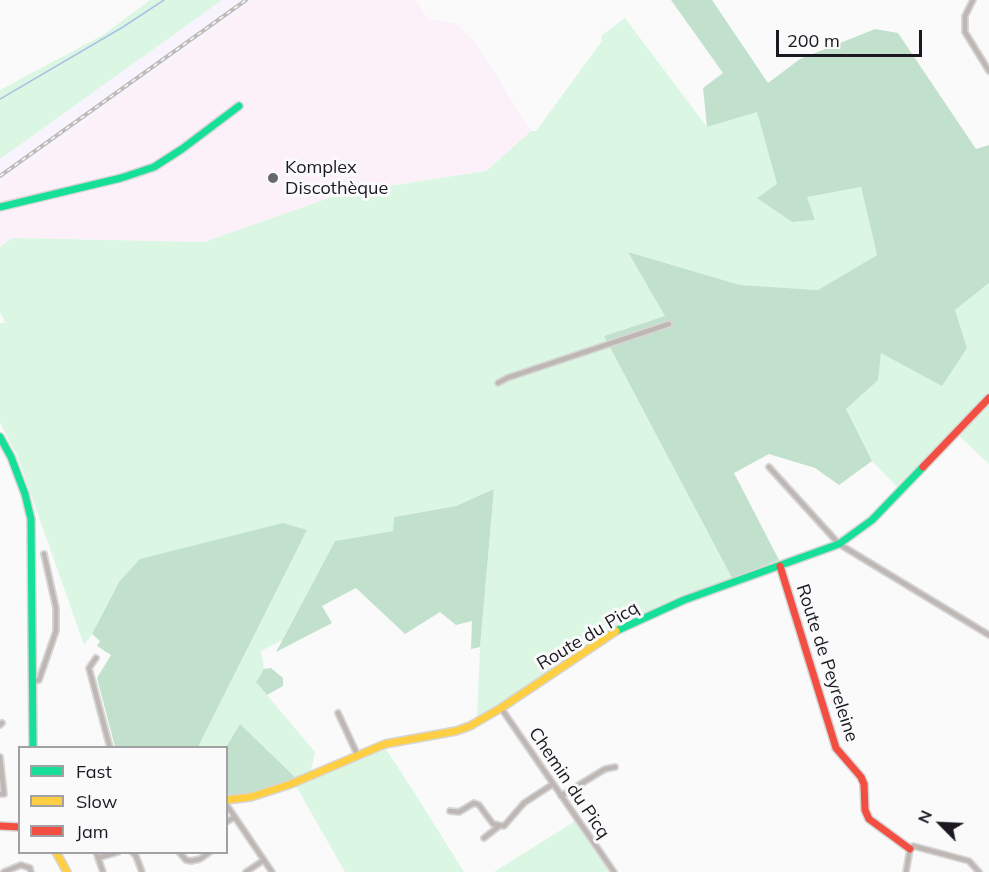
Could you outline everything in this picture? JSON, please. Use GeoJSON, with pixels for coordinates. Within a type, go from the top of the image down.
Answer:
{"type":"FeatureCollection","features":[{"type":"Feature","properties":{"kind":"street"},"geometry":{"type":"LineString","coordinates":[[973,0],[965,16],[965,32],[989,71]]}},
{"type":"Feature","properties":{"kind":"street"},"geometry":{"type":"LineString","coordinates":[[0,207],[121,178],[154,167],[182,149],[238,106]]}},
{"type":"Feature","properties":{"kind":"street"},"geometry":{"type":"LineString","coordinates":[[498,383],[669,324]]}},
{"type":"Feature","properties":{"kind":"street","name":"Route du Picq"},"geometry":{"type":"LineString","coordinates":[[228,802],[291,784],[386,744],[464,728],[501,708],[628,625],[684,600],[839,544],[872,520],[989,398]]}},
{"type":"Feature","properties":{"kind":"street"},"geometry":{"type":"LineString","coordinates":[[0,437],[25,494],[31,519],[33,746]]}},
{"type":"Feature","properties":{"kind":"street"},"geometry":{"type":"LineString","coordinates":[[769,466],[839,544],[989,635]]}},
{"type":"Feature","properties":{"kind":"street"},"geometry":{"type":"LineString","coordinates":[[33,681],[39,680],[56,631],[56,608],[44,554]]}},
{"type":"Feature","properties":{"kind":"street"},"geometry":{"type":"LineString","coordinates":[[33,562],[46,566]]}},
{"type":"Feature","properties":{"kind":"street","name":"Route de Peyreleine"},"geometry":{"type":"LineString","coordinates":[[780,566],[836,748],[861,777],[864,784],[865,810],[869,819],[910,849]]}},
{"type":"Feature","properties":{"kind":"street"},"geometry":{"type":"LineString","coordinates":[[96,657],[89,668],[110,746]]}},
{"type":"Feature","properties":{"kind":"street","name":"Chemin du Picq"},"geometry":{"type":"LineString","coordinates":[[501,708],[614,872]]}},
{"type":"Feature","properties":{"kind":"street"},"geometry":{"type":"LineString","coordinates":[[338,713],[358,756]]}},
{"type":"Feature","properties":{"kind":"street"},"geometry":{"type":"LineString","coordinates":[[0,758],[4,794],[0,794]]}},
{"type":"Feature","properties":{"kind":"street"},"geometry":{"type":"LineString","coordinates":[[561,796],[604,769],[615,767]]}},
{"type":"Feature","properties":{"kind":"street"},"geometry":{"type":"LineString","coordinates":[[484,838],[498,827],[504,826],[524,803],[553,784]]}},
{"type":"Feature","properties":{"kind":"street"},"geometry":{"type":"LineString","coordinates":[[450,811],[459,812],[474,803],[479,805],[493,824],[498,827]]}},
{"type":"Feature","properties":{"kind":"street"},"geometry":{"type":"LineString","coordinates":[[228,805],[272,872]]}},
{"type":"Feature","properties":{"kind":"street"},"geometry":{"type":"LineString","coordinates":[[228,821],[235,817]]}},
{"type":"Feature","properties":{"kind":"street"},"geometry":{"type":"LineString","coordinates":[[0,825],[18,822]]}},
{"type":"Feature","properties":{"kind":"street"},"geometry":{"type":"LineString","coordinates":[[0,825],[18,827]]}},
{"type":"Feature","properties":{"kind":"street"},"geometry":{"type":"LineString","coordinates":[[906,872],[910,849],[913,846],[969,861],[979,872]]}},
{"type":"Feature","properties":{"kind":"street"},"geometry":{"type":"LineString","coordinates":[[134,854],[142,872]]}},
{"type":"Feature","properties":{"kind":"street"},"geometry":{"type":"LineString","coordinates":[[181,854],[186,860],[191,861],[207,854]]}},
{"type":"Feature","properties":{"kind":"street"},"geometry":{"type":"LineString","coordinates":[[59,855],[67,872]]}},
{"type":"Feature","properties":{"kind":"street"},"geometry":{"type":"LineString","coordinates":[[97,855],[103,872]]}},
{"type":"Feature","properties":{"kind":"street"},"geometry":{"type":"LineString","coordinates":[[246,872],[264,860]]}},
{"type":"Feature","properties":{"kind":"street"},"geometry":{"type":"LineString","coordinates":[[4,872],[21,865],[30,868],[31,872]]}},
{"type":"Feature","properties":{"kind":"shaded area"},"geometry":{"type":"Polygon","coordinates":[[[222,0],[254,0],[0,183],[0,159],[222,0]]]}},
{"type":"Feature","properties":{"kind":"shaded area"},"geometry":{"type":"Polygon","coordinates":[[[254,0],[416,0],[428,19],[456,23],[475,42],[531,131],[486,171],[343,193],[204,242],[12,238],[0,247],[0,183],[254,0]]]}},
{"type":"Feature","properties":{"kind":"green space"},"geometry":{"type":"Polygon","coordinates":[[[150,0],[222,0],[0,159],[0,90],[103,35],[150,0]]]}},
{"type":"Feature","properties":{"kind":"green space"},"geometry":{"type":"Polygon","coordinates":[[[671,0],[712,0],[768,83],[800,59],[875,29],[898,33],[976,149],[989,145],[989,283],[955,310],[967,348],[942,386],[881,353],[878,380],[846,409],[872,461],[839,485],[815,468],[769,454],[734,473],[779,560],[732,578],[604,336],[665,316],[628,252],[740,285],[818,290],[877,255],[861,187],[807,197],[815,220],[792,222],[757,198],[777,184],[757,112],[707,127],[703,88],[723,73],[671,0]]]}},
{"type":"Feature","properties":{"kind":"green space"},"geometry":{"type":"Polygon","coordinates":[[[625,18],[707,127],[757,111],[777,184],[758,198],[792,222],[815,220],[806,197],[861,187],[877,255],[818,290],[740,285],[628,252],[666,316],[604,336],[732,578],[624,622],[477,719],[480,647],[494,489],[456,506],[394,517],[393,531],[335,541],[282,640],[261,651],[264,669],[256,682],[315,752],[311,771],[296,778],[240,724],[227,746],[199,746],[307,530],[119,582],[84,645],[17,455],[0,423],[0,323],[5,323],[0,312],[0,247],[12,238],[204,242],[343,193],[486,171],[531,131],[536,131],[602,41],[601,36],[625,18]]]}},
{"type":"Feature","properties":{"kind":"green space"},"geometry":{"type":"Polygon","coordinates":[[[989,283],[989,464],[958,435],[899,489],[872,461],[846,409],[877,380],[881,352],[967,348],[955,310],[989,283]]]}},
{"type":"Feature","properties":{"kind":"green space"},"geometry":{"type":"Polygon","coordinates":[[[494,489],[480,647],[471,649],[472,621],[456,625],[440,612],[405,634],[356,588],[322,606],[332,623],[276,652],[335,541],[393,531],[394,517],[456,506],[494,489]]]}},
{"type":"Feature","properties":{"kind":"green space"},"geometry":{"type":"Polygon","coordinates":[[[283,523],[307,530],[199,746],[115,746],[97,678],[111,655],[97,646],[100,641],[92,634],[119,582],[140,559],[283,523]]]}},
{"type":"Feature","properties":{"kind":"green space"},"geometry":{"type":"Polygon","coordinates":[[[271,668],[283,678],[283,686],[267,695],[256,682],[264,669],[271,668]]]}},
{"type":"Feature","properties":{"kind":"green space"},"geometry":{"type":"Polygon","coordinates":[[[240,724],[296,778],[253,793],[228,796],[227,746],[240,724]]]}},
{"type":"Feature","properties":{"kind":"green space"},"geometry":{"type":"Polygon","coordinates":[[[386,749],[464,872],[345,872],[296,786],[386,749]]]}},
{"type":"Feature","properties":{"kind":"green space"},"geometry":{"type":"Polygon","coordinates":[[[580,818],[587,827],[609,872],[494,872],[580,818]]]}},
{"type":"Feature","properties":{"kind":"waterway"},"geometry":{"type":"LineString","coordinates":[[0,99],[123,27],[164,0]]}},
{"type":"Feature","properties":{"kind":"railway"},"geometry":{"type":"LineString","coordinates":[[0,176],[246,0]]}},
{"type":"Feature","properties":{"kind":"traffic: fast"},"geometry":{"type":"LineString","coordinates":[[0,207],[121,178],[154,167],[239,106]]}},
{"type":"Feature","properties":{"kind":"traffic: fast"},"geometry":{"type":"LineString","coordinates":[[0,437],[11,457],[25,494],[31,519],[33,746]]}},
{"type":"Feature","properties":{"kind":"traffic: fast"},"geometry":{"type":"LineString","coordinates":[[616,631],[684,600],[839,544],[872,520],[923,467]]}},
{"type":"Feature","properties":{"kind":"traffic: slow"},"geometry":{"type":"LineString","coordinates":[[228,800],[251,797],[291,784],[385,744],[456,731],[470,726],[501,708],[616,631]]}},
{"type":"Feature","properties":{"kind":"traffic: slow"},"geometry":{"type":"LineString","coordinates":[[57,854],[67,872]]}},
{"type":"Feature","properties":{"kind":"traffic: jam"},"geometry":{"type":"LineString","coordinates":[[923,467],[989,398]]}},
{"type":"Feature","properties":{"kind":"traffic: jam"},"geometry":{"type":"LineString","coordinates":[[780,566],[836,748],[861,777],[864,784],[865,810],[869,819],[910,849]]}},
{"type":"Feature","properties":{"kind":"traffic: jam"},"geometry":{"type":"LineString","coordinates":[[0,826],[18,827]]}},
{"type":"Feature","properties":{"kind":"place","name":"Komplex Discothèque"},"geometry":{"type":"Point","coordinates":[273,178]}}]}
